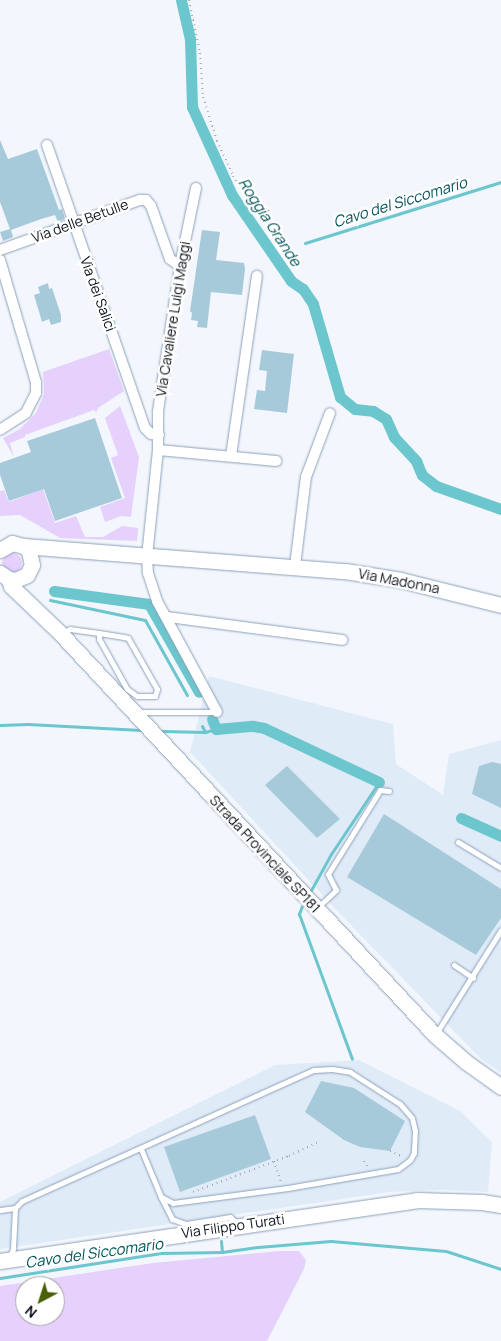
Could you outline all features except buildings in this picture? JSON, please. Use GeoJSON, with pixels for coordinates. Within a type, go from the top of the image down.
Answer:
{"type":"FeatureCollection","features":[{"type":"Feature","properties":{"kind":"street","name":"Via dei Salici"},"geometry":{"type":"LineString","coordinates":[[46,145],[146,428],[151,434],[159,435]]}},
{"type":"Feature","properties":{"kind":"street","name":"Via Cavaliere Luigi Maggi"},"geometry":{"type":"LineString","coordinates":[[147,556],[158,450],[158,412],[180,266],[196,188]]}},
{"type":"Feature","properties":{"kind":"street","name":"Via delle Betulle"},"geometry":{"type":"LineString","coordinates":[[0,250],[140,200],[146,200],[151,206],[170,259],[180,266]]}},
{"type":"Feature","properties":{"kind":"street"},"geometry":{"type":"LineString","coordinates":[[0,260],[36,382],[36,393],[26,413],[0,430]]}},
{"type":"Feature","properties":{"kind":"street"},"geometry":{"type":"LineString","coordinates":[[231,456],[257,276]]}},
{"type":"Feature","properties":{"kind":"street"},"geometry":{"type":"LineString","coordinates":[[295,566],[306,477],[330,413]]}},
{"type":"Feature","properties":{"kind":"street"},"geometry":{"type":"LineString","coordinates":[[158,450],[276,461]]}},
{"type":"Feature","properties":{"kind":"street","name":"Via Madonna"},"geometry":{"type":"LineString","coordinates":[[1,545],[12,543],[67,550],[295,566],[401,580],[501,605]]}},
{"type":"Feature","properties":{"kind":"street","name":"Strada Provinciale SP181"},"geometry":{"type":"LineString","coordinates":[[24,546],[29,551],[30,570],[38,610]]}},
{"type":"Feature","properties":{"kind":"street","name":"Via Madonna"},"geometry":{"type":"LineString","coordinates":[[4,576],[22,578],[46,554],[67,550]]}},
{"type":"Feature","properties":{"kind":"street"},"geometry":{"type":"LineString","coordinates":[[147,556],[151,586],[157,601],[168,617],[217,712]]}},
{"type":"Feature","properties":{"kind":"street","name":"Strada Provinciale SP181"},"geometry":{"type":"LineString","coordinates":[[4,576],[11,586],[61,634],[435,1035],[466,1062],[501,1087]]}},
{"type":"Feature","properties":{"kind":"street"},"geometry":{"type":"LineString","coordinates":[[168,617],[342,640]]}},
{"type":"Feature","properties":{"kind":"street","name":"Via Filippo Turati"},"geometry":{"type":"LineString","coordinates":[[4,1260],[417,1200],[501,1205]]}},
{"type":"Feature","properties":{"kind":"street","name":"Via Filippo Turati"},"geometry":{"type":"LineString","coordinates":[[467,1202],[501,1214]]}},
{"type":"Feature","properties":{"kind":"lane"},"geometry":{"type":"LineString","coordinates":[[61,634],[70,628],[99,633],[128,638],[157,689],[155,696],[137,696],[127,689],[99,639],[99,633]]}},
{"type":"Feature","properties":{"kind":"lane"},"geometry":{"type":"LineString","coordinates":[[134,712],[217,712]]}},
{"type":"Feature","properties":{"kind":"lane"},"geometry":{"type":"LineString","coordinates":[[316,909],[336,890],[328,874],[333,865],[380,790],[389,791]]}},
{"type":"Feature","properties":{"kind":"lane"},"geometry":{"type":"LineString","coordinates":[[458,842],[501,868]]}},
{"type":"Feature","properties":{"kind":"lane"},"geometry":{"type":"LineString","coordinates":[[435,1035],[473,978],[501,930]]}},
{"type":"Feature","properties":{"kind":"lane"},"geometry":{"type":"LineString","coordinates":[[454,965],[473,978]]}},
{"type":"Feature","properties":{"kind":"lane"},"geometry":{"type":"LineString","coordinates":[[0,1210],[15,1208],[22,1202],[314,1070],[325,1068],[350,1072],[400,1104],[412,1118],[414,1147],[410,1160],[403,1167],[390,1171],[282,1189],[193,1201],[169,1203],[161,1197]]}},
{"type":"Feature","properties":{"kind":"lane"},"geometry":{"type":"LineString","coordinates":[[141,1148],[172,1219],[186,1224],[230,1217],[239,1226]]}},
{"type":"Feature","properties":{"kind":"lane"},"geometry":{"type":"LineString","coordinates":[[4,1260],[13,1249],[15,1208]]}},
{"type":"Feature","properties":{"kind":"path"},"geometry":{"type":"LineString","coordinates":[[189,0],[200,54],[204,97],[217,141],[233,176],[281,246]]}},
{"type":"Feature","properties":{"kind":"path"},"geometry":{"type":"LineString","coordinates":[[193,1201],[192,1192],[274,1161],[320,1141]]}},
{"type":"Feature","properties":{"kind":"path"},"geometry":{"type":"LineString","coordinates":[[390,1151],[410,1160]]}},
{"type":"Feature","properties":{"kind":"path"},"geometry":{"type":"LineString","coordinates":[[274,1161],[282,1189]]}},
{"type":"Feature","properties":{"kind":"shaded area"},"geometry":{"type":"Polygon","coordinates":[[[109,349],[124,391],[98,408],[96,413],[94,410],[25,435],[25,437],[10,443],[14,457],[3,438],[20,429],[36,413],[44,394],[43,372],[109,349]]]}},
{"type":"Feature","properties":{"kind":"shaded area"},"geometry":{"type":"Polygon","coordinates":[[[120,406],[139,457],[131,517],[121,516],[105,522],[100,507],[125,498],[111,458],[118,455],[105,418],[120,406]]]}},
{"type":"Feature","properties":{"kind":"shaded area"},"geometry":{"type":"Polygon","coordinates":[[[43,489],[55,523],[76,516],[85,537],[103,537],[122,526],[138,528],[137,541],[60,538],[20,515],[0,516],[0,491],[4,490],[9,502],[43,489]]]}},
{"type":"Feature","properties":{"kind":"shaded area"},"geometry":{"type":"Polygon","coordinates":[[[12,553],[19,556],[22,563],[19,570],[12,573],[5,570],[2,563],[5,556],[12,553]]]}},
{"type":"Feature","properties":{"kind":"shaded area"},"geometry":{"type":"Polygon","coordinates":[[[209,676],[393,724],[396,764],[443,795],[449,754],[501,740],[501,1073],[480,1058],[339,913],[190,752],[209,676]]]}},
{"type":"Feature","properties":{"kind":"shaded area"},"geometry":{"type":"Polygon","coordinates":[[[359,1060],[460,1111],[492,1142],[488,1192],[440,1190],[390,1192],[0,1249],[0,1202],[275,1065],[359,1060]]]}},
{"type":"Feature","properties":{"kind":"shaded area"},"geometry":{"type":"Polygon","coordinates":[[[280,1251],[299,1251],[306,1260],[304,1269],[267,1341],[0,1341],[0,1286],[15,1284],[15,1326],[65,1326],[65,1276],[153,1263],[280,1251]]]}},
{"type":"Feature","properties":{"kind":"waterway","name":"Roggia Grande"},"geometry":{"type":"LineString","coordinates":[[181,0],[190,39],[192,107],[232,195],[291,281],[303,289],[313,304],[340,397],[355,409],[373,411],[386,419],[394,437],[416,461],[422,475],[436,486],[501,509]]}},
{"type":"Feature","properties":{"kind":"waterway","name":"Cavo del Siccomario"},"geometry":{"type":"LineString","coordinates":[[305,243],[501,182]]}},
{"type":"Feature","properties":{"kind":"waterway"},"geometry":{"type":"LineString","coordinates":[[54,591],[149,604],[199,692]]}},
{"type":"Feature","properties":{"kind":"waterway","name":"Cavo del Siccomario"},"geometry":{"type":"LineString","coordinates":[[50,600],[145,620],[187,695]]}},
{"type":"Feature","properties":{"kind":"waterway"},"geometry":{"type":"LineString","coordinates":[[212,719],[216,729],[253,726],[264,728],[379,782]]}},
{"type":"Feature","properties":{"kind":"waterway","name":"Cavo del Siccomario"},"geometry":{"type":"LineString","coordinates":[[0,725],[28,724],[141,730]]}},
{"type":"Feature","properties":{"kind":"waterway","name":"Cavo del Siccomario"},"geometry":{"type":"LineString","coordinates":[[202,726],[205,732]]}},
{"type":"Feature","properties":{"kind":"waterway","name":"Cavo del Siccomario"},"geometry":{"type":"LineString","coordinates":[[162,731],[205,732],[216,729]]}},
{"type":"Feature","properties":{"kind":"waterway","name":"Cavo del Siccomario"},"geometry":{"type":"LineString","coordinates":[[310,892],[331,854],[379,782]]}},
{"type":"Feature","properties":{"kind":"waterway"},"geometry":{"type":"LineString","coordinates":[[461,818],[501,836]]}},
{"type":"Feature","properties":{"kind":"waterway","name":"Cavo del Siccomario"},"geometry":{"type":"LineString","coordinates":[[302,906],[299,914],[352,1059]]}},
{"type":"Feature","properties":{"kind":"waterway","name":"Cavo del Siccomario"},"geometry":{"type":"LineString","coordinates":[[221,1241],[222,1252]]}},
{"type":"Feature","properties":{"kind":"waterway","name":"Cavo del Siccomario"},"geometry":{"type":"LineString","coordinates":[[0,1278],[161,1253],[222,1252],[331,1241],[446,1251],[501,1269]]}}]}
